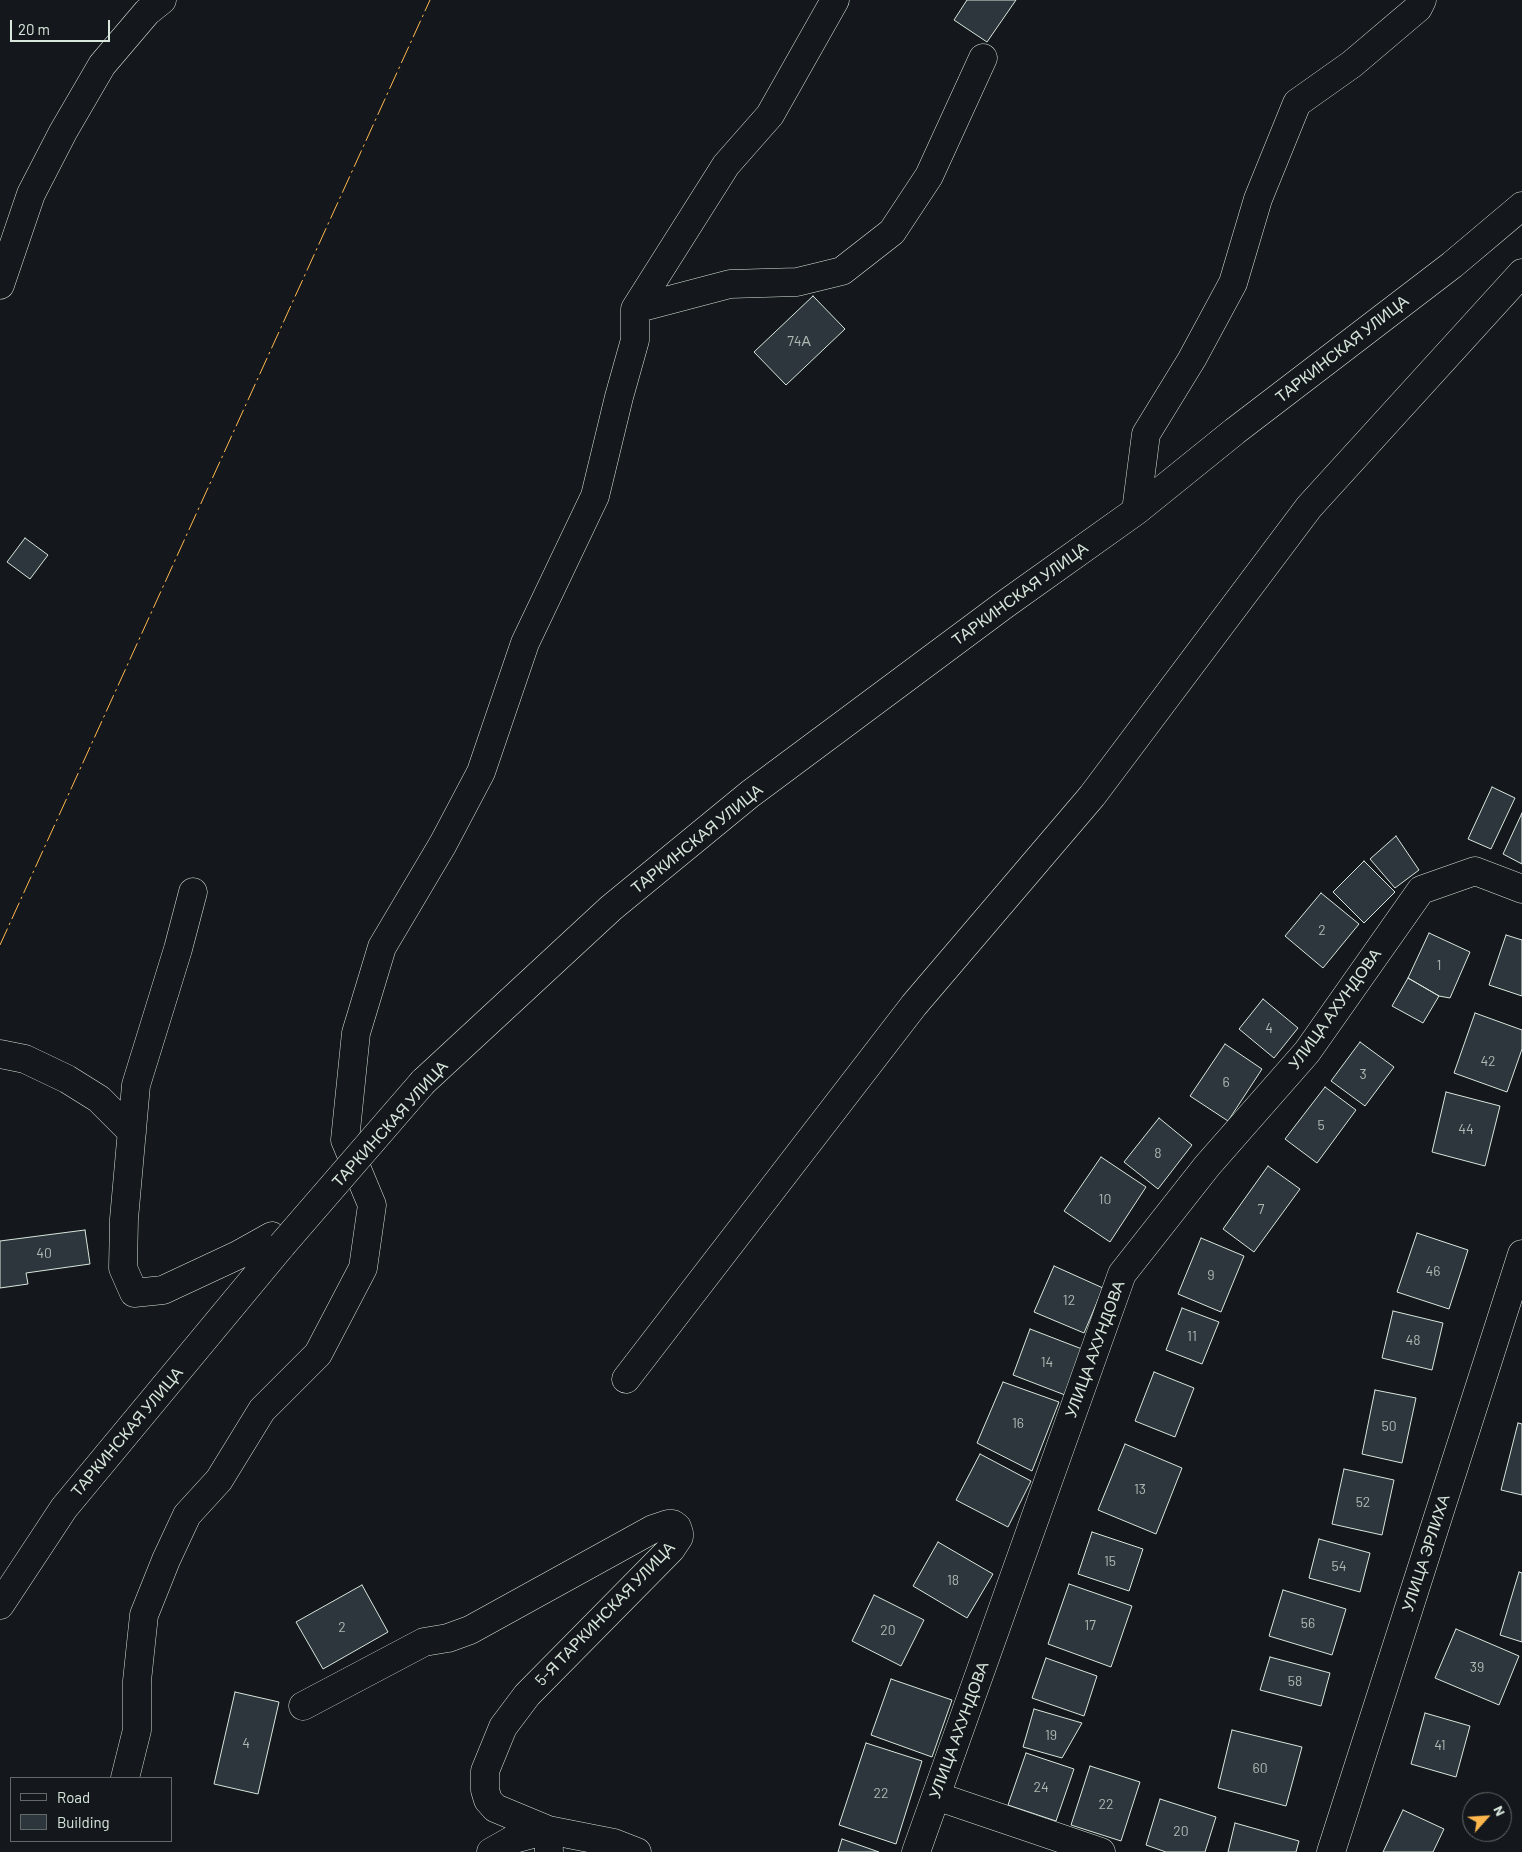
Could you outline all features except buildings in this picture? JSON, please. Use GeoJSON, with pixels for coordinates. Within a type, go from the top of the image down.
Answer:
{"type":"FeatureCollection","features":[{"type":"Feature","properties":{"kind":"street"},"geometry":{"type":"LineString","coordinates":[[0,285],[31,194],[63,132],[102,65],[147,12],[162,0]]}},
{"type":"Feature","properties":{"kind":"street"},"geometry":{"type":"LineString","coordinates":[[125,1777],[137,1730],[137,1681],[144,1615],[166,1560],[187,1515],[219,1480],[262,1410],[318,1354],[363,1268],[372,1206],[345,1140],[356,1033],[382,947],[443,844],[481,772],[525,643],[595,496],[635,340],[635,309],[726,165],[770,115],[835,0]]}},
{"type":"Feature","properties":{"kind":"street"},"geometry":{"type":"LineString","coordinates":[[1136,511],[1146,434],[1192,359],[1233,284],[1258,199],[1298,103],[1352,64],[1418,8],[1422,0]]}},
{"type":"Feature","properties":{"kind":"street"},"geometry":{"type":"LineString","coordinates":[[635,309],[730,284],[797,282],[842,271],[892,232],[930,176],[984,58]]}},
{"type":"Feature","properties":{"kind":"street","name":"ТАРКИНСКАЯ УЛИЦА"},"geometry":{"type":"LineString","coordinates":[[0,1605],[64,1508],[282,1245],[423,1082],[611,908],[750,794],[996,610],[1136,511],[1236,431],[1452,265],[1522,206]]}},
{"type":"Feature","properties":{"kind":"street"},"geometry":{"type":"LineString","coordinates":[[626,1379],[914,1005],[1092,796],[1309,507],[1522,273]]}},
{"type":"Feature","properties":{"kind":"street","name":"УЛИЦА АХУНДОВА"},"geometry":{"type":"LineString","coordinates":[[916,1852],[1122,1274],[1207,1166],[1307,1052],[1421,890],[1475,871],[1522,889]]}},
{"type":"Feature","properties":{"kind":"street"},"geometry":{"type":"LineString","coordinates":[[193,892],[170,976],[136,1085],[124,1219],[123,1268],[134,1292],[163,1290],[238,1255],[272,1236],[282,1245]]}},
{"type":"Feature","properties":{"kind":"street"},"geometry":{"type":"LineString","coordinates":[[0,1054],[25,1059],[67,1079],[100,1099],[132,1132]]}},
{"type":"Feature","properties":{"kind":"street","name":"УЛИЦА ЭРЛИХА"},"geometry":{"type":"LineString","coordinates":[[1330,1852],[1522,1254]]}},
{"type":"Feature","properties":{"kind":"street","name":"5-Я ТАРКИНСКАЯ УЛИЦА"},"geometry":{"type":"LineString","coordinates":[[302,1706],[424,1642],[448,1638],[470,1630],[654,1529],[673,1524],[679,1532],[671,1549],[527,1695],[502,1727],[491,1753],[485,1771],[485,1790],[488,1800],[495,1808],[549,1841]]}},
{"type":"Feature","properties":{"kind":"street"},"geometry":{"type":"LineString","coordinates":[[936,1796],[1101,1852]]}},
{"type":"Feature","properties":{"kind":"street","name":"5-Я ТАРКИНСКАЯ УЛИЦА"},"geometry":{"type":"LineString","coordinates":[[491,1852],[514,1839],[614,1843],[637,1852]]}},
{"type":"Feature","properties":{"kind":"power"},"geometry":{"type":"LineString","coordinates":[[0,945],[430,0]]}}]}
